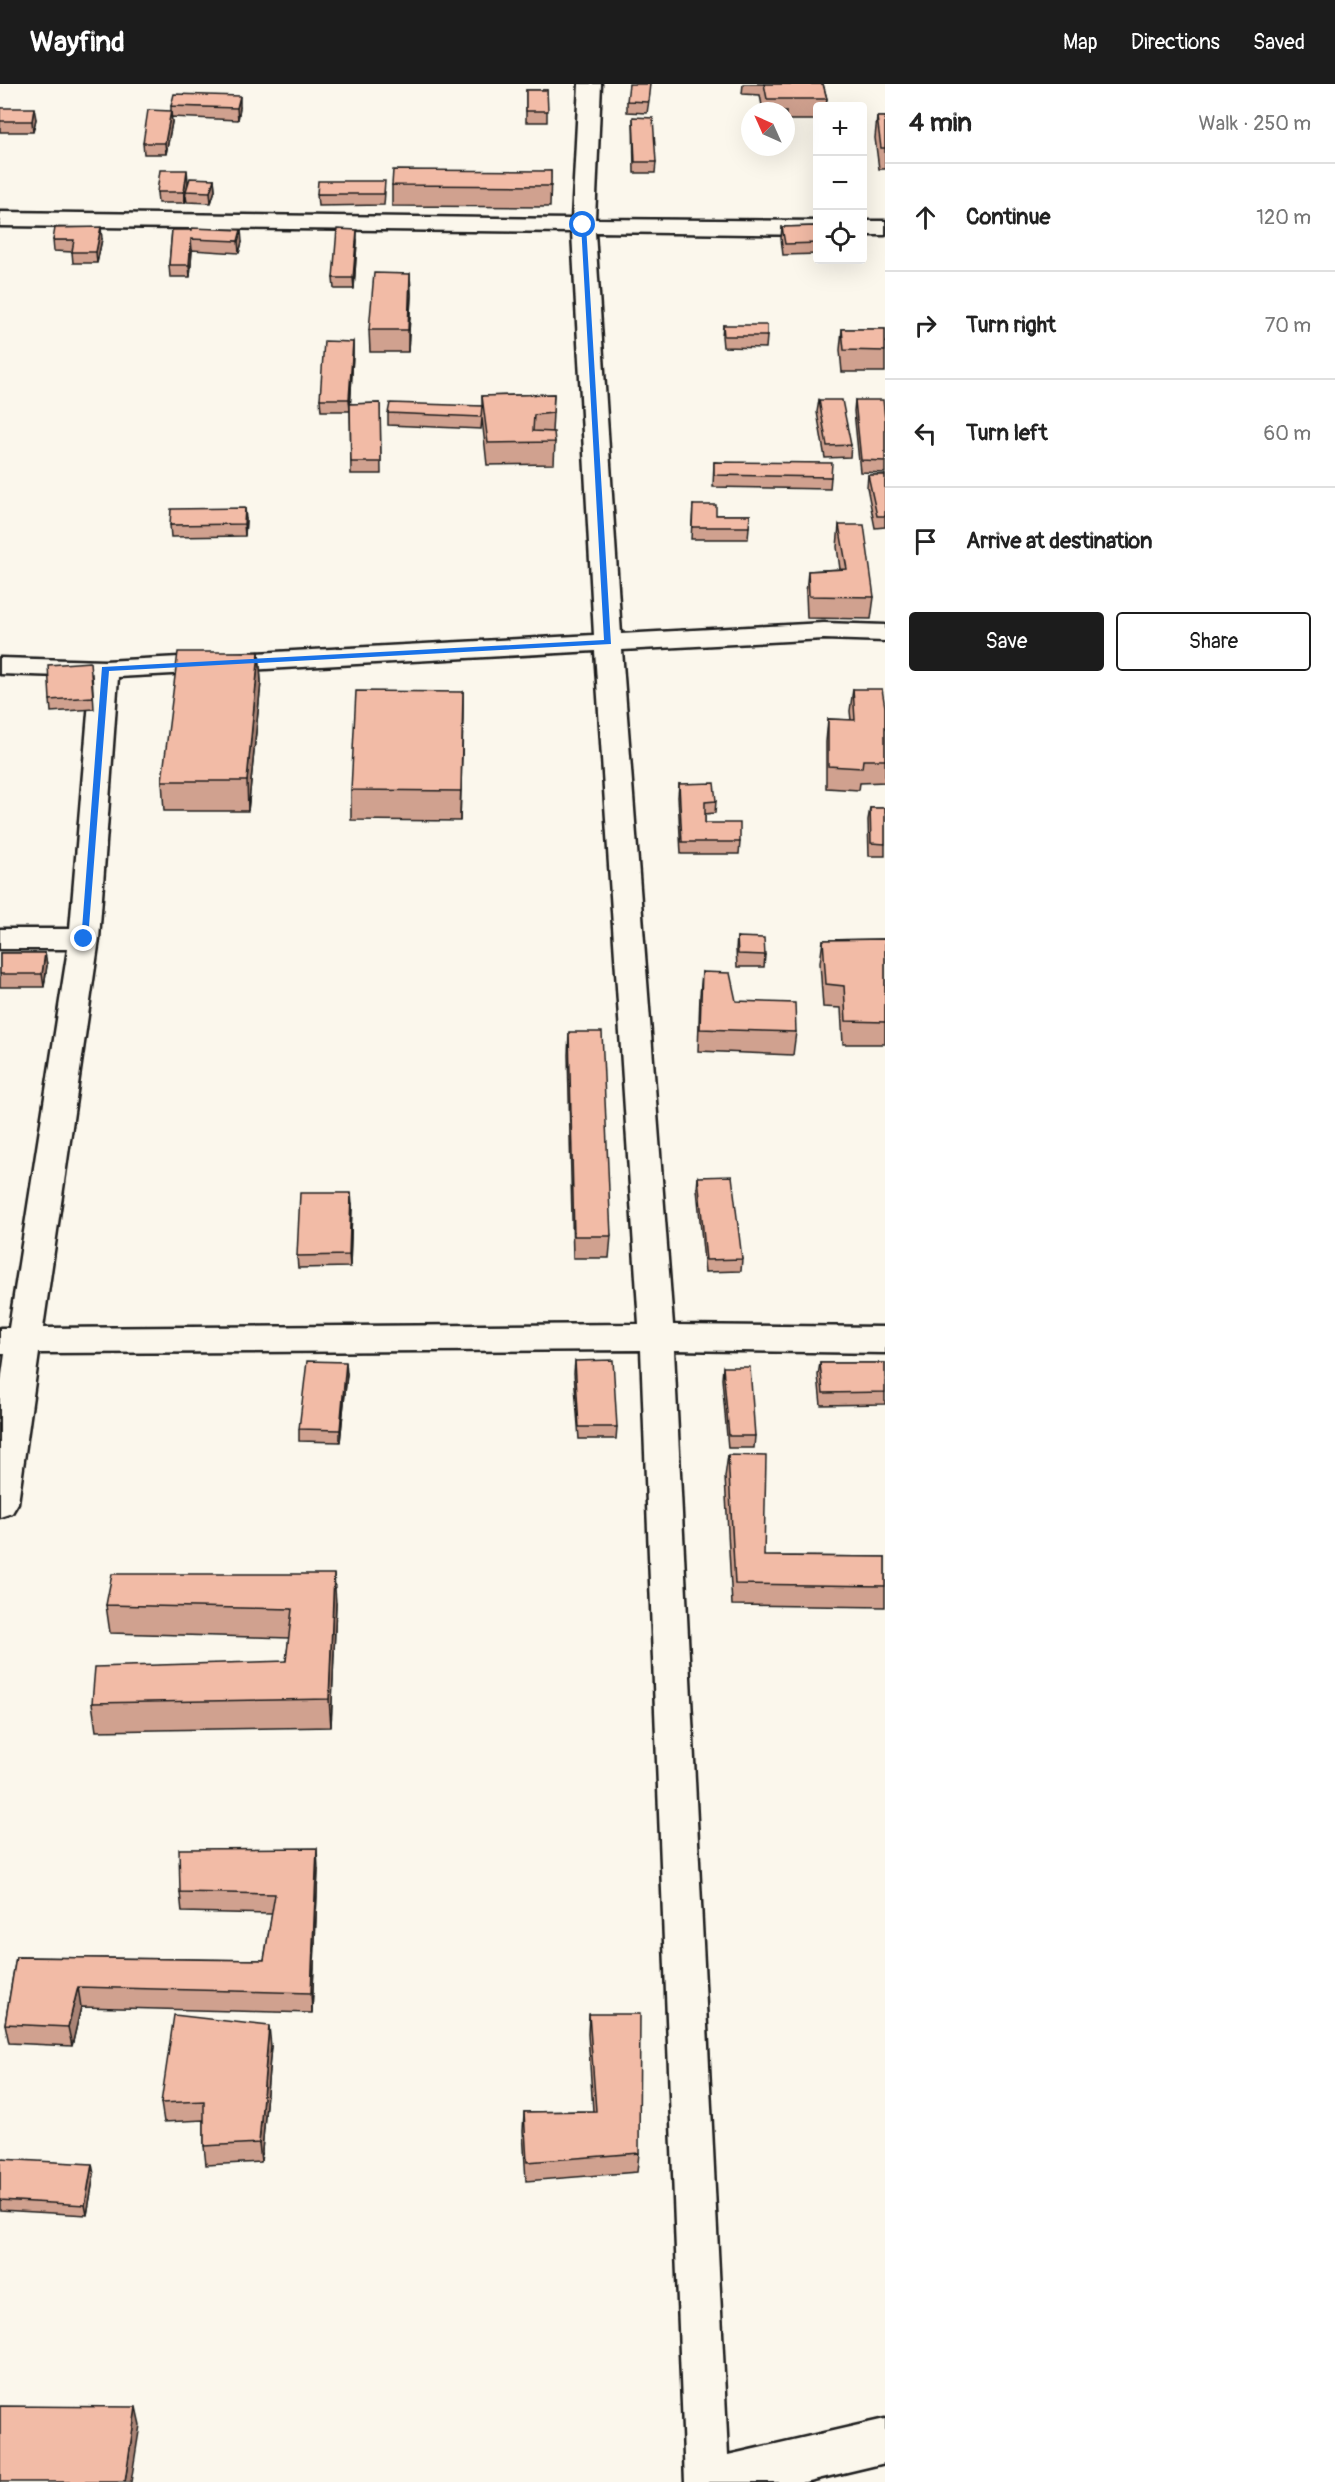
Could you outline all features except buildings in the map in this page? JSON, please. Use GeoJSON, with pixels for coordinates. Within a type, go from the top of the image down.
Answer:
{"type":"FeatureCollection","features":[{"type":"Feature","properties":{"kind":"street"},"geometry":{"type":"LineString","coordinates":[[590,84],[583,225],[608,642],[657,1337],[708,2482],[885,2441]]}},
{"type":"Feature","properties":{"kind":"street"},"geometry":{"type":"LineString","coordinates":[[0,219],[813,228]]}},
{"type":"Feature","properties":{"kind":"street"},"geometry":{"type":"LineString","coordinates":[[867,228],[885,228]]}},
{"type":"Feature","properties":{"kind":"street"},"geometry":{"type":"LineString","coordinates":[[0,666],[105,669],[824,631],[885,633]]}},
{"type":"Feature","properties":{"kind":"street"},"geometry":{"type":"LineString","coordinates":[[0,1503],[12,1341],[84,939],[105,669]]}},
{"type":"Feature","properties":{"kind":"street"},"geometry":{"type":"LineString","coordinates":[[0,939],[84,939]]}},
{"type":"Feature","properties":{"kind":"street"},"geometry":{"type":"LineString","coordinates":[[12,1341],[657,1337],[885,1340]]}},
{"type":"Feature","properties":{"kind":"route"},"geometry":{"type":"LineString","coordinates":[[84,939],[105,669],[608,642],[583,225]]}}]}
